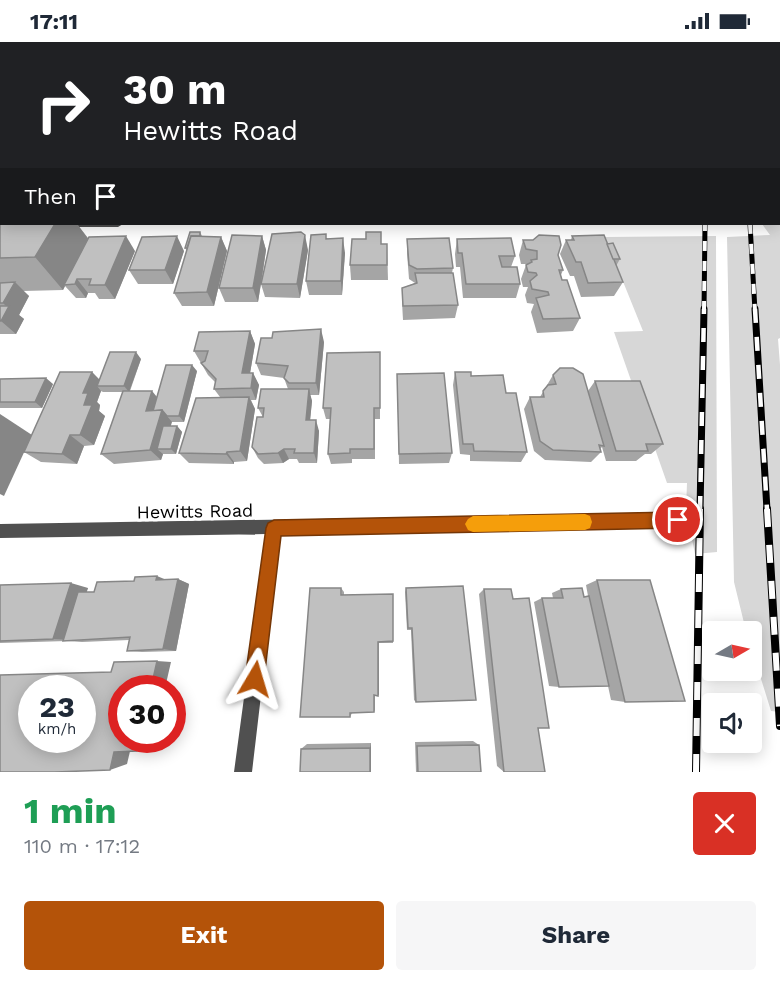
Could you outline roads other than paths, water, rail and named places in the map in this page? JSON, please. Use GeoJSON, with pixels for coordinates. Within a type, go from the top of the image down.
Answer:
{"type":"FeatureCollection","features":[{"type":"Feature","properties":{"kind":"street","name":"Hewitts Road"},"geometry":{"type":"LineString","coordinates":[[0,531],[678,520]]}},
{"type":"Feature","properties":{"kind":"street"},"geometry":{"type":"LineString","coordinates":[[243,772],[274,528]]}},
{"type":"Feature","properties":{"kind":"railway"},"geometry":{"type":"LineString","coordinates":[[704,311],[705,225]]}},
{"type":"Feature","properties":{"kind":"railway"},"geometry":{"type":"LineString","coordinates":[[750,225],[755,311]]}},
{"type":"Feature","properties":{"kind":"railway"},"geometry":{"type":"LineString","coordinates":[[700,510],[704,309]]}},
{"type":"Feature","properties":{"kind":"railway"},"geometry":{"type":"LineString","coordinates":[[755,309],[767,510]]}},
{"type":"Feature","properties":{"kind":"railway"},"geometry":{"type":"LineString","coordinates":[[696,772],[700,509]]}},
{"type":"Feature","properties":{"kind":"railway"},"geometry":{"type":"LineString","coordinates":[[767,509],[780,726]]}}]}
